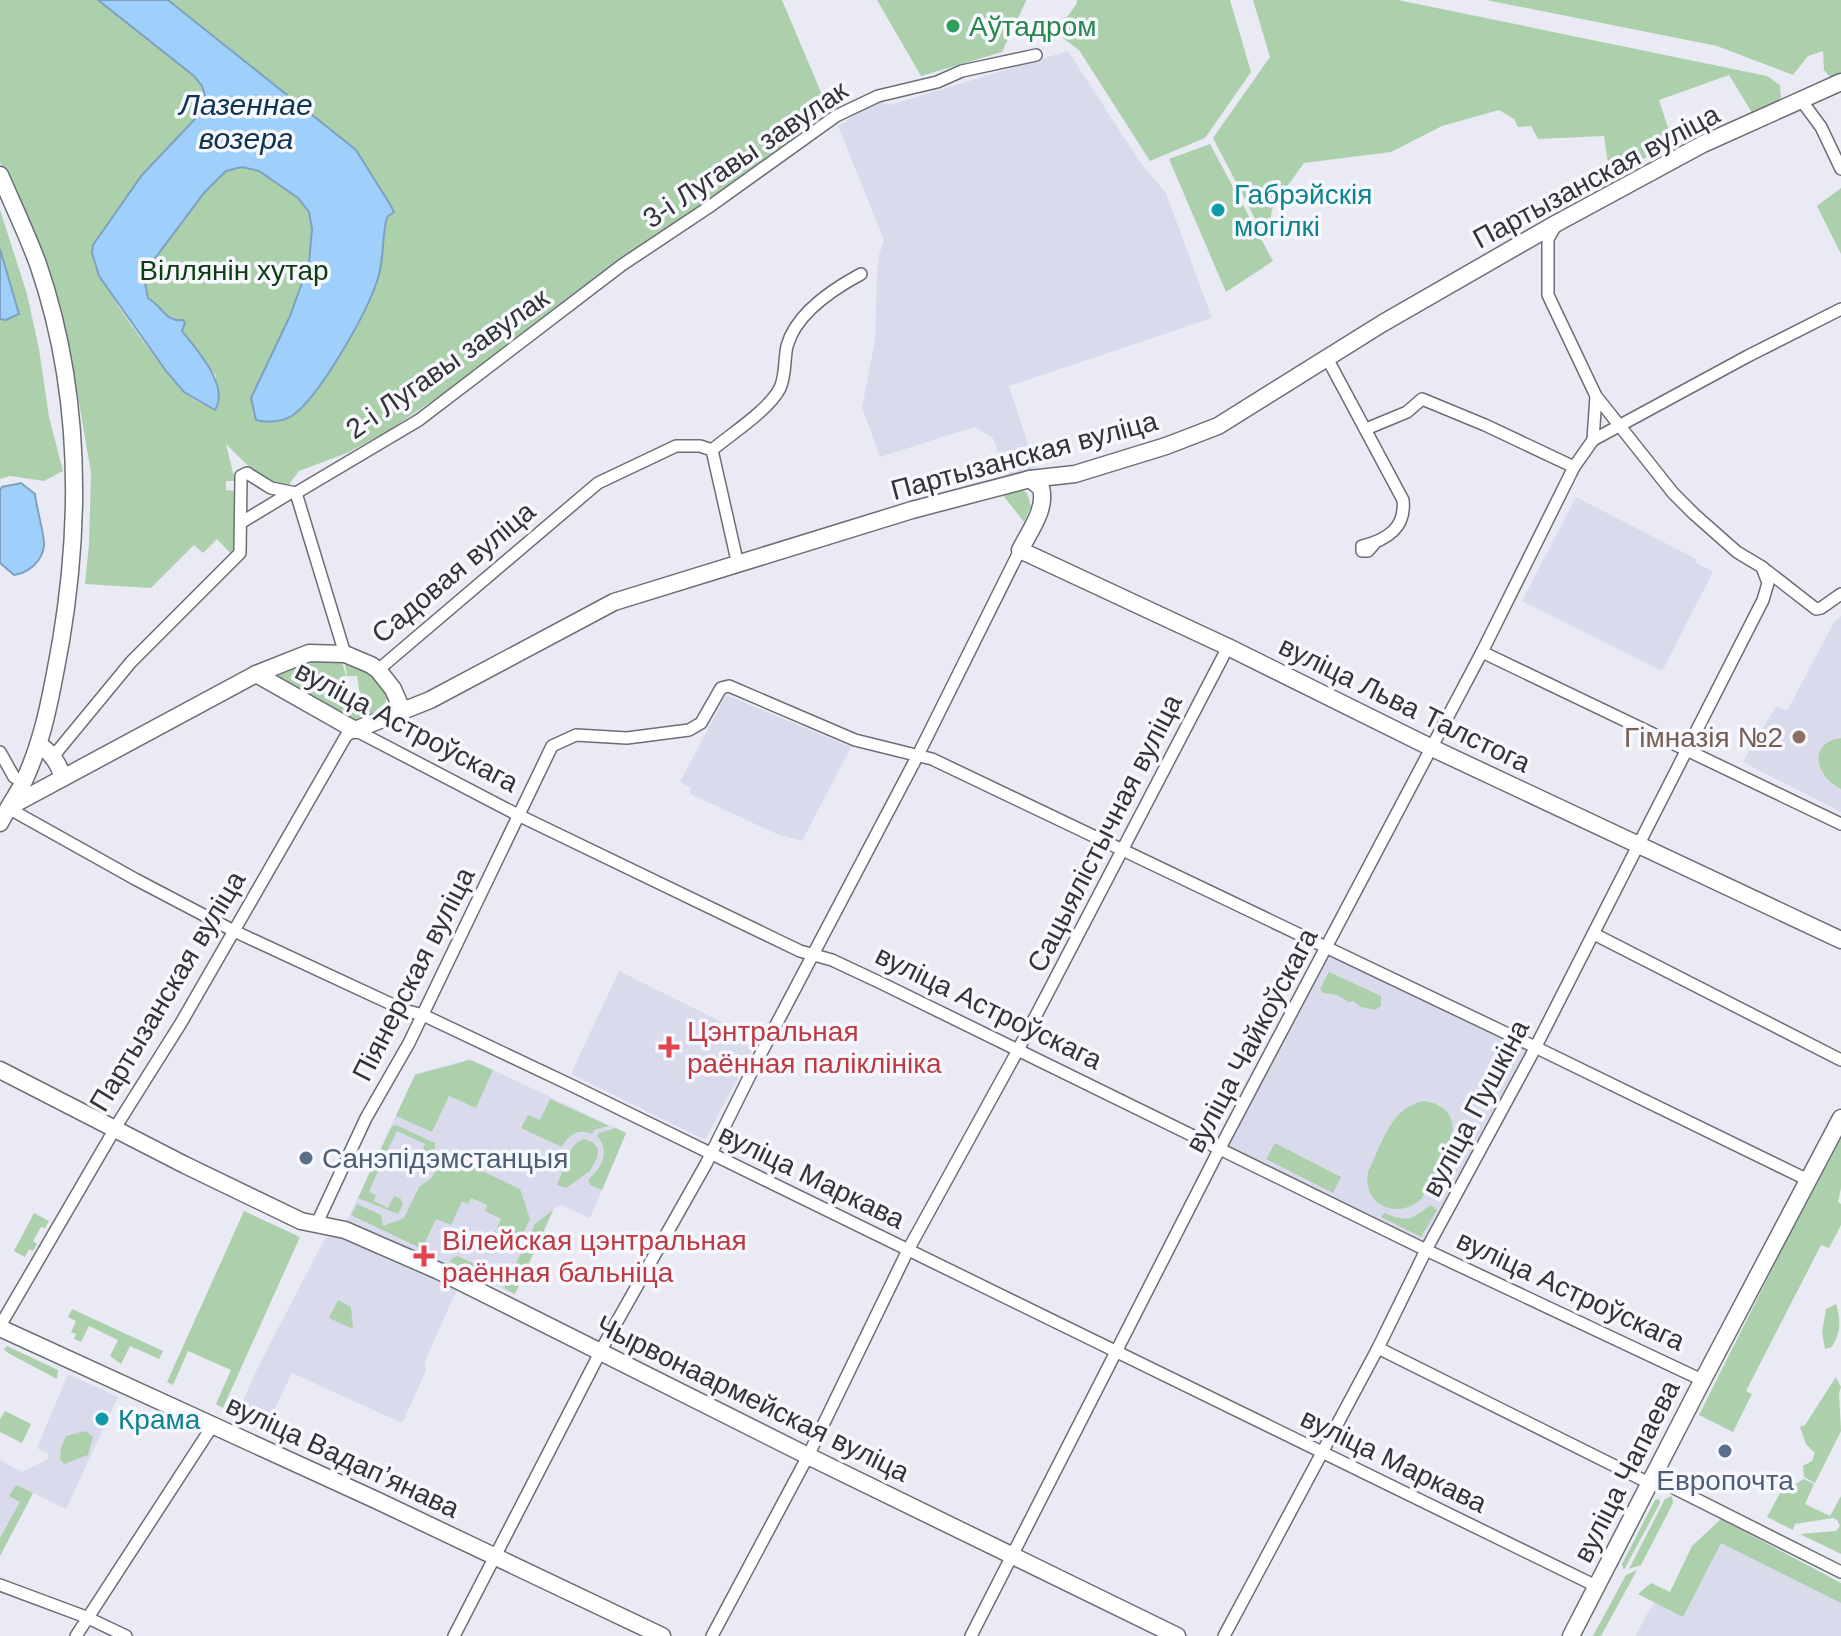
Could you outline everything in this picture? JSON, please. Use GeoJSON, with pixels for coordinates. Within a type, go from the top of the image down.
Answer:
{"type":"FeatureCollection","features":[{"type":"Feature","properties":{"kind":"main road","name":"Партызанская вуліца"},"geometry":{"type":"LineString","coordinates":[[355,730],[403,712],[614,602],[912,510],[1030,479],[1075,474],[1166,446],[1218,426],[1557,223],[1703,144],[1840,84]]}},
{"type":"Feature","properties":{"kind":"main road"},"geometry":{"type":"LineString","coordinates":[[0,175],[43,283],[63,362],[72,424],[75,513],[72,567],[47,717],[23,782],[4,815]]}},
{"type":"Feature","properties":{"kind":"main road"},"geometry":{"type":"LineString","coordinates":[[1020,550],[1040,510],[1058,484],[1075,474]]}},
{"type":"Feature","properties":{"kind":"main road"},"geometry":{"type":"LineString","coordinates":[[1030,479],[1043,491],[1040,510]]}},
{"type":"Feature","properties":{"kind":"main road","name":"вуліца Льва Талстога"},"geometry":{"type":"LineString","coordinates":[[1020,550],[1841,940]]}},
{"type":"Feature","properties":{"kind":"main road","name":"Садовая вуліца"},"geometry":{"type":"LineString","coordinates":[[4,815],[62,778],[256,674],[309,653],[345,654],[378,670]]}},
{"type":"Feature","properties":{"kind":"main road"},"geometry":{"type":"LineString","coordinates":[[378,670],[393,689],[403,712]]}},
{"type":"Feature","properties":{"kind":"main road","name":"вуліца Астроўскага"},"geometry":{"type":"LineString","coordinates":[[256,674],[355,730]]}},
{"type":"Feature","properties":{"kind":"main road"},"geometry":{"type":"LineString","coordinates":[[38,745],[46,749],[59,767],[62,778]]}},
{"type":"Feature","properties":{"kind":"main road","name":"Чырвонаармейская вуліца"},"geometry":{"type":"LineString","coordinates":[[0,1070],[114,1130],[301,1221],[345,1230],[430,1267],[1177,1636]]}},
{"type":"Feature","properties":{"kind":"main road","name":"вуліца Чапаева"},"geometry":{"type":"LineString","coordinates":[[1571,1636],[1841,1118]]}},
{"type":"Feature","properties":{"kind":"main road","name":"вуліца Вадапʼянава"},"geometry":{"type":"LineString","coordinates":[[0,1327],[662,1636]]}},
{"type":"Feature","properties":{"kind":"street","name":"3-і Лугавы завулак"},"geometry":{"type":"LineString","coordinates":[[622,265],[852,107],[878,96],[937,82],[962,71],[1036,55]]}},
{"type":"Feature","properties":{"kind":"street"},"geometry":{"type":"LineString","coordinates":[[1801,100],[1821,127],[1841,169]]}},
{"type":"Feature","properties":{"kind":"street"},"geometry":{"type":"LineString","coordinates":[[1557,223],[1548,239],[1548,295],[1596,396],[1618,426],[1673,493],[1737,552],[1762,567],[1816,609],[1841,594]]}},
{"type":"Feature","properties":{"kind":"street","name":"2-і Лугавы завулак"},"geometry":{"type":"LineString","coordinates":[[242,522],[419,420],[622,265]]}},
{"type":"Feature","properties":{"kind":"street"},"geometry":{"type":"LineString","coordinates":[[738,565],[712,450],[764,406],[779,389],[789,340],[804,316],[837,287],[861,274]]}},
{"type":"Feature","properties":{"kind":"street","name":"вуліца Чайкоўскага"},"geometry":{"type":"LineString","coordinates":[[971,1636],[1220,1148],[1482,652],[1574,467],[1593,440],[1841,309]]}},
{"type":"Feature","properties":{"kind":"street"},"geometry":{"type":"LineString","coordinates":[[1327,358],[1401,494],[1404,506],[1401,521],[1395,531],[1375,543]]}},
{"type":"Feature","properties":{"kind":"street"},"geometry":{"type":"LineString","coordinates":[[1593,440],[1596,396]]}},
{"type":"Feature","properties":{"kind":"street"},"geometry":{"type":"LineString","coordinates":[[1366,429],[1407,412],[1422,399],[1574,467]]}},
{"type":"Feature","properties":{"kind":"street","name":"Садовая вуліца"},"geometry":{"type":"LineString","coordinates":[[378,670],[598,483],[676,446],[700,446],[712,450]]}},
{"type":"Feature","properties":{"kind":"street"},"geometry":{"type":"LineString","coordinates":[[51,759],[131,662],[240,553],[241,476],[247,473],[271,488],[293,493],[345,654]]}},
{"type":"Feature","properties":{"kind":"street"},"geometry":{"type":"LineString","coordinates":[[454,1636],[601,1352],[711,1154],[918,755],[1020,550]]}},
{"type":"Feature","properties":{"kind":"street"},"geometry":{"type":"LineString","coordinates":[[1762,567],[1768,583],[1763,600]]}},
{"type":"Feature","properties":{"kind":"street"},"geometry":{"type":"LineString","coordinates":[[1763,600],[1789,589]]}},
{"type":"Feature","properties":{"kind":"street","name":"вуліца Пушкіна"},"geometry":{"type":"LineString","coordinates":[[1224,1636],[1536,1047],[1763,600]]}},
{"type":"Feature","properties":{"kind":"street","name":"Сацыялістычная вуліца"},"geometry":{"type":"LineString","coordinates":[[712,1636],[808,1456],[908,1250],[1018,1050],[1228,647]]}},
{"type":"Feature","properties":{"kind":"street"},"geometry":{"type":"LineString","coordinates":[[1482,652],[1841,824]]}},
{"type":"Feature","properties":{"kind":"street","name":"Піянерская вуліца"},"geometry":{"type":"LineString","coordinates":[[317,1223],[366,1118],[423,1015],[552,746],[576,735],[627,738],[689,730],[701,723],[721,688],[729,686],[855,740],[918,755]]}},
{"type":"Feature","properties":{"kind":"street","name":"вуліца Астроўскага"},"geometry":{"type":"LineString","coordinates":[[355,730],[518,815],[800,951],[832,960],[881,983],[1426,1250],[1702,1380]]}},
{"type":"Feature","properties":{"kind":"street","name":"Партызанская вуліца"},"geometry":{"type":"LineString","coordinates":[[0,1327],[114,1130],[181,1023],[346,736],[355,730]]}},
{"type":"Feature","properties":{"kind":"street"},"geometry":{"type":"LineString","coordinates":[[0,752],[14,777],[23,782]]}},
{"type":"Feature","properties":{"kind":"street"},"geometry":{"type":"LineString","coordinates":[[918,755],[1122,849],[1808,1180]]}},
{"type":"Feature","properties":{"kind":"street","name":"вуліца Маркава"},"geometry":{"type":"LineString","coordinates":[[4,815],[234,931],[404,1010],[423,1015],[1596,1586]]}},
{"type":"Feature","properties":{"kind":"street"},"geometry":{"type":"LineString","coordinates":[[1594,934],[1841,1060]]}},
{"type":"Feature","properties":{"kind":"street"},"geometry":{"type":"LineString","coordinates":[[1378,1348],[1641,1479],[1670,1486],[1841,1572]]}},
{"type":"Feature","properties":{"kind":"street"},"geometry":{"type":"LineString","coordinates":[[76,1636],[213,1425]]}},
{"type":"Feature","properties":{"kind":"street"},"geometry":{"type":"LineString","coordinates":[[0,1585],[86,1617],[126,1636]]}},
{"type":"Feature","properties":{"kind":"shaded area"},"geometry":{"type":"Polygon","coordinates":[[[1068,51],[1140,162],[1166,193],[1212,318],[1009,386],[1037,471],[1010,488],[993,438],[974,427],[880,457],[862,407],[875,341],[877,275],[884,240],[838,126],[878,101],[890,105],[1068,51]]]}},
{"type":"Feature","properties":{"kind":"shaded area"},"geometry":{"type":"Polygon","coordinates":[[[1576,497],[1696,559],[1695,562],[1713,572],[1662,671],[1522,601],[1576,497]]]}},
{"type":"Feature","properties":{"kind":"shaded area","name":"Гімназія №2"},"geometry":{"type":"Polygon","coordinates":[[[1841,616],[1841,812],[1743,762],[1776,706],[1787,711],[1834,622],[1841,616]]]}},
{"type":"Feature","properties":{"kind":"shaded area"},"geometry":{"type":"Polygon","coordinates":[[[726,695],[851,747],[802,841],[777,834],[690,794],[691,788],[680,782],[726,695]]]}},
{"type":"Feature","properties":{"kind":"shaded area"},"geometry":{"type":"Polygon","coordinates":[[[1328,955],[1528,1049],[1426,1246],[1226,1147],[1328,955]]]}},
{"type":"Feature","properties":{"kind":"shaded area"},"geometry":{"type":"Polygon","coordinates":[[[619,971],[758,1040],[705,1140],[571,1074],[619,971]]]}},
{"type":"Feature","properties":{"kind":"shaded area","name":"Вілейская цэнтральная раённая бальніца"},"geometry":{"type":"Polygon","coordinates":[[[470,1059],[626,1133],[590,1218],[561,1205],[554,1209],[515,1295],[470,1273],[453,1298],[425,1361],[426,1371],[402,1423],[292,1373],[263,1433],[235,1420],[257,1369],[324,1240],[349,1217],[415,1074],[470,1059]]]}},
{"type":"Feature","properties":{"kind":"shaded area"},"geometry":{"type":"Polygon","coordinates":[[[68,1374],[118,1397],[66,1509],[33,1493],[0,1556],[0,1460],[22,1472],[47,1460],[49,1454],[37,1448],[68,1374]]]}},
{"type":"Feature","properties":{"kind":"shaded area"},"geometry":{"type":"Polygon","coordinates":[[[1721,1523],[1841,1586],[1841,1636],[1635,1636],[1654,1602],[1675,1612],[1721,1523]]]}},
{"type":"Feature","properties":{"kind":"green space","name":"Віллянін хутар"},"geometry":{"type":"Polygon","coordinates":[[[0,0],[98,0],[194,76],[202,86],[206,99],[197,117],[93,245],[93,261],[120,308],[174,381],[194,399],[215,410],[216,376],[182,331],[183,320],[172,319],[148,298],[145,283],[150,265],[204,193],[226,171],[242,167],[259,171],[298,198],[309,211],[312,229],[309,263],[290,316],[251,398],[256,420],[261,422],[315,392],[331,369],[377,282],[387,216],[394,212],[356,150],[167,0],[782,0],[828,109],[762,164],[388,431],[347,453],[299,471],[287,487],[260,475],[226,444],[235,481],[226,481],[226,490],[234,491],[235,548],[231,554],[217,539],[203,553],[194,545],[151,588],[85,584],[91,473],[73,367],[0,162],[0,0]]]}},
{"type":"Feature","properties":{"kind":"green space","name":"Аўтадром"},"geometry":{"type":"Polygon","coordinates":[[[877,0],[1026,1],[1002,52],[921,76],[877,0]]]}},
{"type":"Feature","properties":{"kind":"green space"},"geometry":{"type":"Polygon","coordinates":[[[1077,0],[1230,0],[1251,72],[1205,138],[1150,161],[1079,50],[1055,32],[1077,0]]]}},
{"type":"Feature","properties":{"kind":"green space"},"geometry":{"type":"Polygon","coordinates":[[[1253,0],[1398,0],[1767,76],[1780,85],[1781,99],[1754,116],[1729,75],[1659,100],[1673,143],[1610,177],[1604,136],[1538,139],[1531,126],[1518,127],[1514,119],[1499,110],[1442,126],[1391,152],[1304,163],[1273,206],[1266,240],[1213,138],[1270,57],[1253,0]]]}},
{"type":"Feature","properties":{"kind":"green space"},"geometry":{"type":"Polygon","coordinates":[[[1486,0],[1841,0],[1841,77],[1833,80],[1824,70],[1823,51],[1808,56],[1793,75],[1717,46],[1486,0]]]}},
{"type":"Feature","properties":{"kind":"green space","name":"Габрэйскія могілкі"},"geometry":{"type":"Polygon","coordinates":[[[1210,144],[1273,261],[1226,292],[1169,159],[1210,144]]]}},
{"type":"Feature","properties":{"kind":"green space"},"geometry":{"type":"Polygon","coordinates":[[[1841,188],[1841,254],[1817,206],[1841,188]]]}},
{"type":"Feature","properties":{"kind":"green space"},"geometry":{"type":"Polygon","coordinates":[[[0,210],[27,294],[49,417],[63,471],[44,481],[10,476],[0,479],[0,210]]]}},
{"type":"Feature","properties":{"kind":"green space"},"geometry":{"type":"Polygon","coordinates":[[[1022,489],[1027,493],[1031,506],[1024,522],[1002,494],[1022,489]]]}},
{"type":"Feature","properties":{"kind":"green space"},"geometry":{"type":"Polygon","coordinates":[[[341,658],[346,676],[341,677],[346,705],[361,702],[357,676],[347,676],[344,658],[375,672],[388,696],[382,710],[358,724],[267,675],[298,661],[341,658]]]}},
{"type":"Feature","properties":{"kind":"green space"},"geometry":{"type":"Polygon","coordinates":[[[1841,738],[1841,789],[1825,776],[1818,760],[1823,746],[1841,738]]]}},
{"type":"Feature","properties":{"kind":"green space"},"geometry":{"type":"Polygon","coordinates":[[[1329,972],[1381,996],[1381,1006],[1375,1010],[1361,1007],[1337,995],[1323,993],[1320,989],[1329,972]]]}},
{"type":"Feature","properties":{"kind":"green space"},"geometry":{"type":"Polygon","coordinates":[[[470,1060],[493,1070],[476,1108],[449,1096],[432,1132],[396,1116],[415,1075],[470,1060]]]}},
{"type":"Feature","properties":{"kind":"green space"},"geometry":{"type":"Polygon","coordinates":[[[550,1099],[609,1126],[594,1130],[592,1134],[574,1134],[562,1147],[521,1128],[528,1115],[540,1120],[550,1099]]]}},
{"type":"Feature","properties":{"kind":"green space"},"geometry":{"type":"Polygon","coordinates":[[[1425,1101],[1442,1107],[1450,1117],[1453,1129],[1450,1143],[1422,1198],[1403,1208],[1384,1206],[1371,1194],[1368,1172],[1395,1118],[1413,1104],[1425,1101]]]}},
{"type":"Feature","properties":{"kind":"green space"},"geometry":{"type":"Polygon","coordinates":[[[396,1125],[435,1143],[435,1153],[429,1166],[418,1162],[425,1144],[397,1131],[383,1160],[377,1157],[392,1126],[396,1125]]]}},
{"type":"Feature","properties":{"kind":"green space"},"geometry":{"type":"Polygon","coordinates":[[[616,1128],[626,1133],[602,1190],[590,1185],[588,1180],[603,1160],[603,1148],[597,1136],[616,1128]]]}},
{"type":"Feature","properties":{"kind":"green space"},"geometry":{"type":"Polygon","coordinates":[[[1841,1132],[1838,1202],[1841,1204],[1841,1225],[1829,1248],[1821,1245],[1746,1391],[1752,1394],[1733,1432],[1699,1415],[1841,1132]]]}},
{"type":"Feature","properties":{"kind":"green space"},"geometry":{"type":"Polygon","coordinates":[[[585,1139],[598,1149],[590,1171],[566,1188],[557,1185],[574,1145],[585,1139]]]}},
{"type":"Feature","properties":{"kind":"green space"},"geometry":{"type":"Polygon","coordinates":[[[1275,1143],[1341,1177],[1333,1193],[1266,1159],[1275,1143]]]}},
{"type":"Feature","properties":{"kind":"green space"},"geometry":{"type":"Polygon","coordinates":[[[448,1155],[520,1189],[530,1219],[515,1250],[506,1252],[489,1245],[495,1231],[501,1234],[502,1231],[497,1228],[501,1219],[485,1211],[487,1205],[471,1198],[468,1204],[462,1201],[451,1225],[436,1219],[423,1247],[439,1257],[351,1215],[357,1204],[381,1215],[383,1226],[404,1218],[419,1187],[432,1178],[440,1159],[448,1155]]]}},
{"type":"Feature","properties":{"kind":"green space"},"geometry":{"type":"Polygon","coordinates":[[[376,1159],[382,1162],[369,1192],[376,1195],[374,1201],[388,1208],[394,1196],[401,1199],[403,1205],[398,1214],[358,1198],[376,1159]]]}},
{"type":"Feature","properties":{"kind":"green space"},"geometry":{"type":"Polygon","coordinates":[[[1431,1205],[1437,1210],[1421,1237],[1381,1217],[1384,1213],[1409,1218],[1431,1205]]]}},
{"type":"Feature","properties":{"kind":"green space"},"geometry":{"type":"Polygon","coordinates":[[[553,1210],[515,1294],[504,1288],[535,1224],[553,1210]]]}},
{"type":"Feature","properties":{"kind":"green space"},"geometry":{"type":"Polygon","coordinates":[[[244,1211],[300,1237],[223,1408],[216,1404],[231,1370],[188,1351],[173,1385],[167,1382],[244,1211]]]}},
{"type":"Feature","properties":{"kind":"green space"},"geometry":{"type":"Polygon","coordinates":[[[34,1213],[49,1221],[45,1228],[41,1227],[33,1241],[37,1244],[33,1251],[29,1249],[25,1257],[14,1251],[34,1213]]]}},
{"type":"Feature","properties":{"kind":"green space"},"geometry":{"type":"Polygon","coordinates":[[[457,1256],[495,1273],[498,1280],[496,1285],[449,1261],[457,1256]]]}},
{"type":"Feature","properties":{"kind":"green space"},"geometry":{"type":"Polygon","coordinates":[[[338,1300],[351,1307],[353,1329],[329,1318],[338,1300]]]}},
{"type":"Feature","properties":{"kind":"green space"},"geometry":{"type":"Polygon","coordinates":[[[1836,1304],[1839,1331],[1832,1347],[1825,1349],[1822,1333],[1826,1309],[1836,1304]]]}},
{"type":"Feature","properties":{"kind":"green space"},"geometry":{"type":"Polygon","coordinates":[[[72,1309],[163,1351],[159,1359],[130,1346],[121,1364],[110,1356],[118,1340],[89,1326],[81,1342],[74,1339],[76,1334],[71,1332],[76,1321],[68,1317],[72,1309]]]}},
{"type":"Feature","properties":{"kind":"green space"},"geometry":{"type":"Polygon","coordinates":[[[7,1346],[58,1370],[57,1379],[8,1353],[4,1349],[7,1346]]]}},
{"type":"Feature","properties":{"kind":"green space"},"geometry":{"type":"Polygon","coordinates":[[[1836,1377],[1841,1387],[1841,1431],[1815,1483],[1804,1477],[1803,1466],[1812,1461],[1815,1453],[1806,1444],[1800,1427],[1805,1425],[1836,1377]]]}},
{"type":"Feature","properties":{"kind":"green space"},"geometry":{"type":"Polygon","coordinates":[[[5,1411],[31,1424],[22,1443],[0,1432],[0,1419],[5,1411]]]}},
{"type":"Feature","properties":{"kind":"green space"},"geometry":{"type":"Polygon","coordinates":[[[86,1431],[93,1437],[88,1455],[64,1464],[60,1459],[66,1436],[86,1431]]]}},
{"type":"Feature","properties":{"kind":"green space"},"geometry":{"type":"Polygon","coordinates":[[[1804,1479],[1814,1484],[1805,1504],[1830,1516],[1841,1496],[1841,1554],[1800,1534],[1836,1531],[1840,1526],[1833,1518],[1795,1524],[1793,1530],[1767,1517],[1780,1493],[1804,1479]]]}},
{"type":"Feature","properties":{"kind":"green space"},"geometry":{"type":"Polygon","coordinates":[[[16,1485],[33,1493],[0,1556],[0,1538],[20,1502],[9,1496],[16,1485]]]}},
{"type":"Feature","properties":{"kind":"green space"},"geometry":{"type":"Polygon","coordinates":[[[1672,1496],[1673,1503],[1641,1565],[1629,1569],[1665,1499],[1672,1496]]]}},
{"type":"Feature","properties":{"kind":"green space"},"geometry":{"type":"Polygon","coordinates":[[[1659,1499],[1660,1503],[1624,1570],[1622,1564],[1655,1500],[1659,1499]]]}},
{"type":"Feature","properties":{"kind":"green space"},"geometry":{"type":"Polygon","coordinates":[[[1721,1519],[1841,1583],[1841,1603],[1721,1543],[1683,1617],[1638,1594],[1651,1583],[1670,1592],[1692,1546],[1721,1519]]]}},
{"type":"Feature","properties":{"kind":"green space"},"geometry":{"type":"Polygon","coordinates":[[[1637,1570],[1601,1636],[1593,1636],[1626,1575],[1637,1570]]]}},
{"type":"Feature","properties":{"kind":"water","name":"Лазеннае возера"},"geometry":{"type":"Polygon","coordinates":[[[98,0],[168,0],[356,150],[394,212],[387,217],[379,276],[362,315],[315,391],[304,406],[289,417],[275,421],[256,420],[251,398],[290,316],[309,263],[312,229],[309,212],[298,198],[259,171],[242,167],[226,171],[204,193],[150,265],[145,283],[148,298],[172,319],[185,323],[182,331],[215,379],[219,400],[215,410],[184,392],[99,276],[92,253],[93,245],[142,175],[197,117],[206,99],[202,86],[194,76],[98,0]]]}},
{"type":"Feature","properties":{"kind":"water"},"geometry":{"type":"Polygon","coordinates":[[[0,249],[19,314],[6,320],[0,319],[0,249]]]}},
{"type":"Feature","properties":{"kind":"water"},"geometry":{"type":"Polygon","coordinates":[[[21,483],[35,494],[44,546],[34,566],[14,575],[0,563],[0,490],[21,483]]]}},
{"type":"Feature","properties":{"kind":"place","name":"Аўтадром"},"geometry":{"type":"Point","coordinates":[953,26]}},
{"type":"Feature","properties":{"kind":"place","name":"Габрэйскія могілкі"},"geometry":{"type":"Point","coordinates":[1218,210]}},
{"type":"Feature","properties":{"kind":"place","name":"Гімназія №2"},"geometry":{"type":"Point","coordinates":[1799,737]}},
{"type":"Feature","properties":{"kind":"place","name":"Цэнтральная раённая паліклініка"},"geometry":{"type":"Point","coordinates":[669,1047]}},
{"type":"Feature","properties":{"kind":"place","name":"Санэпідэмстанцыя"},"geometry":{"type":"Point","coordinates":[306,1158]}},
{"type":"Feature","properties":{"kind":"place","name":"Вілейская цэнтральная раённая бальніца"},"geometry":{"type":"Point","coordinates":[424,1256]}},
{"type":"Feature","properties":{"kind":"place","name":"Крама"},"geometry":{"type":"Point","coordinates":[102,1419]}},
{"type":"Feature","properties":{"kind":"place","name":"Европочта"},"geometry":{"type":"Point","coordinates":[1725,1451]}}]}
